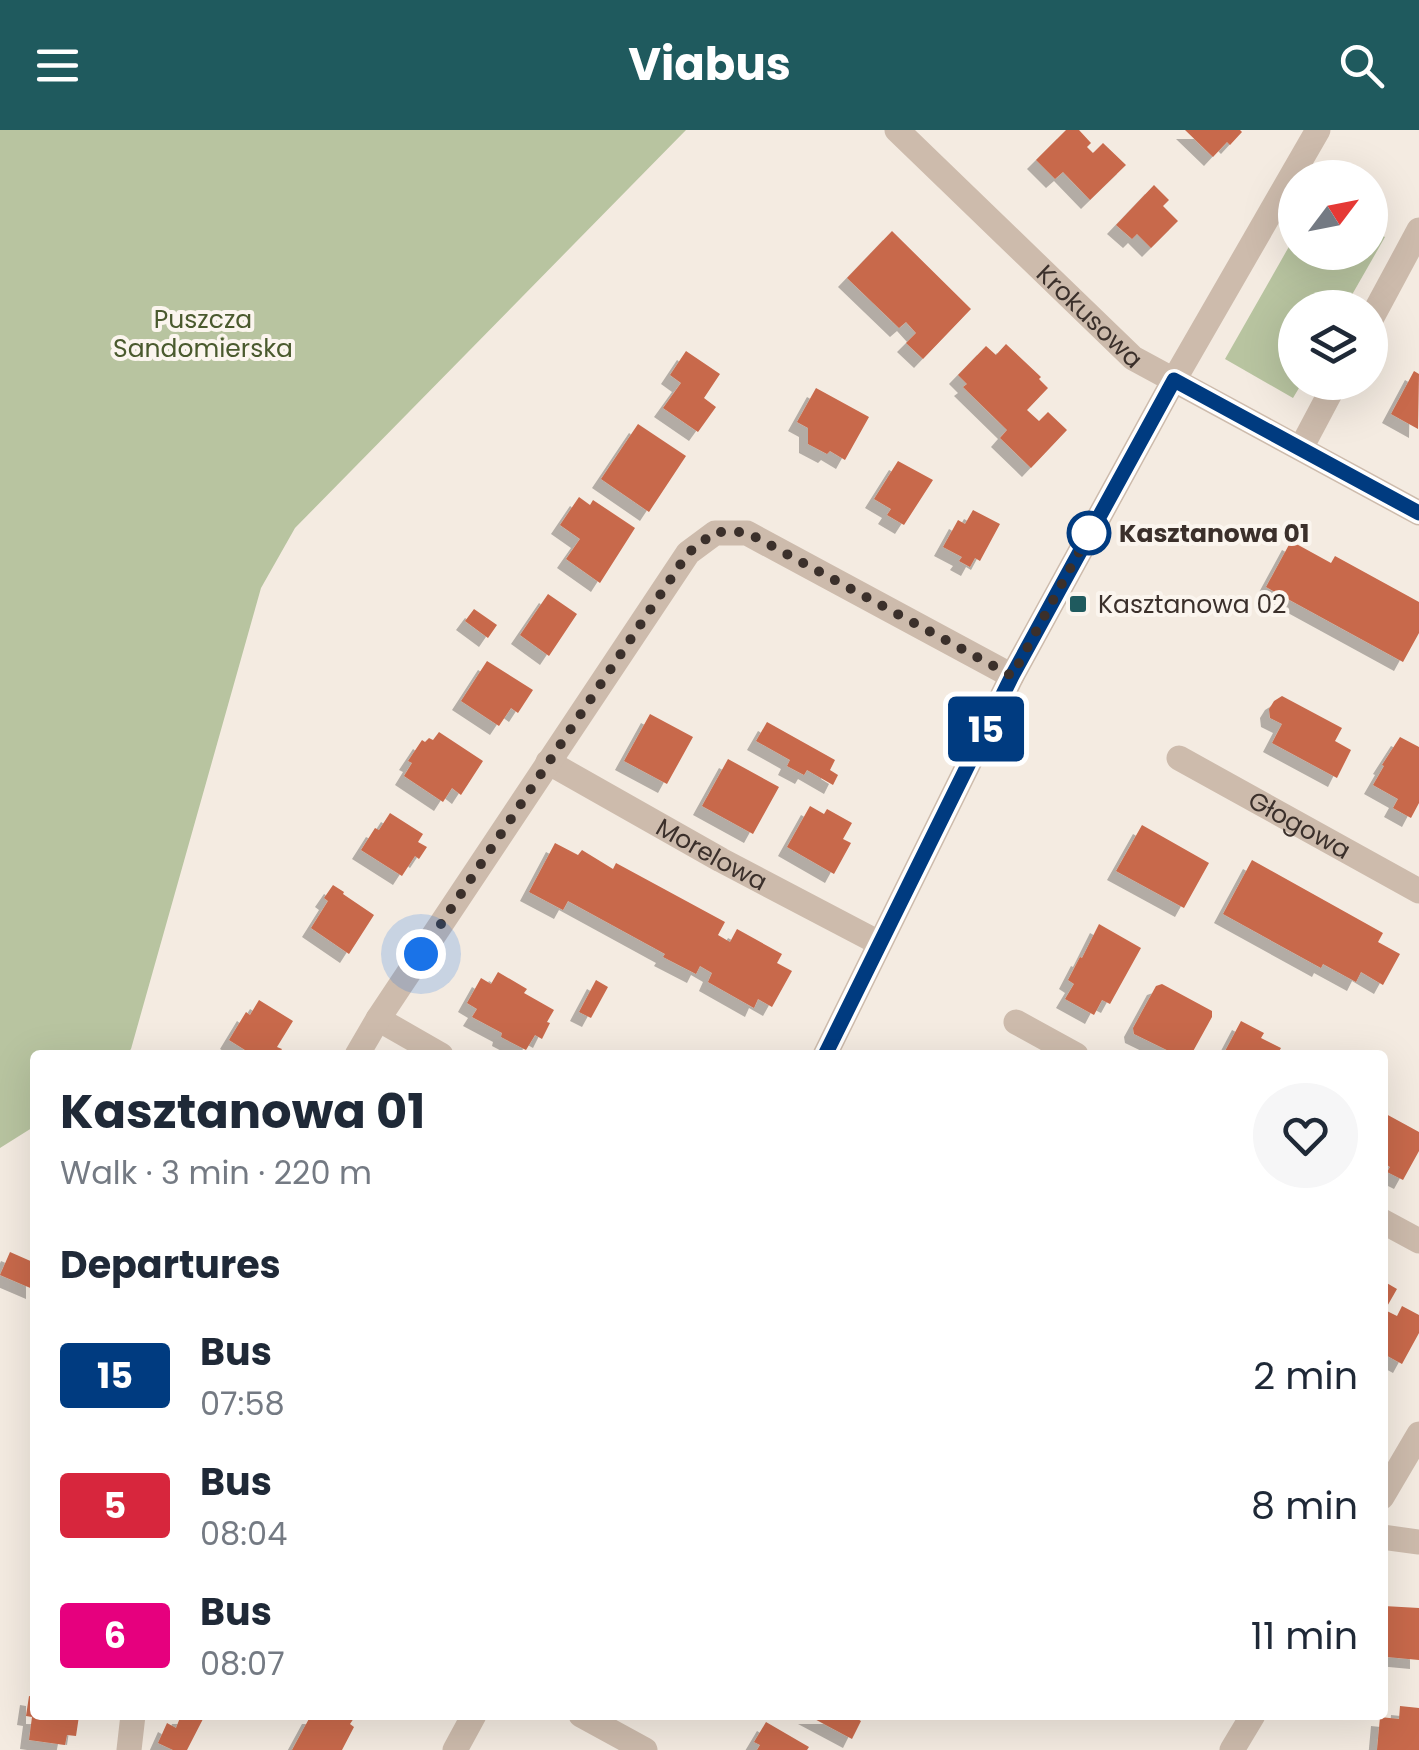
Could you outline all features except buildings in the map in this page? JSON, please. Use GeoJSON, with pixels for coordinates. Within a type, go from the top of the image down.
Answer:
{"type":"FeatureCollection","features":[{"type":"Feature","properties":{"kind":"street","name":"Krokusowa"},"geometry":{"type":"LineString","coordinates":[[897,130],[1133,358],[1419,514]]}},
{"type":"Feature","properties":{"kind":"street"},"geometry":{"type":"LineString","coordinates":[[827,1050],[1012,676],[1174,380],[1318,130]]}},
{"type":"Feature","properties":{"kind":"street"},"geometry":{"type":"LineString","coordinates":[[1386,290],[1419,230]]}},
{"type":"Feature","properties":{"kind":"street"},"geometry":{"type":"LineString","coordinates":[[1301,448],[1326,400]]}},
{"type":"Feature","properties":{"kind":"street"},"geometry":{"type":"LineString","coordinates":[[360,1050],[688,553],[715,532],[746,532],[1012,676]]}},
{"type":"Feature","properties":{"kind":"street","name":"Głogowa"},"geometry":{"type":"LineString","coordinates":[[1179,758],[1419,891]]}},
{"type":"Feature","properties":{"kind":"street","name":"Morelowa"},"geometry":{"type":"LineString","coordinates":[[548,762],[878,944]]}},
{"type":"Feature","properties":{"kind":"street"},"geometry":{"type":"LineString","coordinates":[[378,1018],[432,1050]]}},
{"type":"Feature","properties":{"kind":"street"},"geometry":{"type":"LineString","coordinates":[[1016,1022],[1067,1050]]}},
{"type":"Feature","properties":{"kind":"street"},"geometry":{"type":"LineString","coordinates":[[1388,1224],[1419,1241]]}},
{"type":"Feature","properties":{"kind":"street"},"geometry":{"type":"LineString","coordinates":[[1388,1487],[1419,1434]]}},
{"type":"Feature","properties":{"kind":"street"},"geometry":{"type":"LineString","coordinates":[[1388,1539],[1419,1542]]}},
{"type":"Feature","properties":{"kind":"street"},"geometry":{"type":"LineString","coordinates":[[129,1750],[133,1720]]}},
{"type":"Feature","properties":{"kind":"street"},"geometry":{"type":"LineString","coordinates":[[455,1750],[471,1720]]}},
{"type":"Feature","properties":{"kind":"street"},"geometry":{"type":"LineString","coordinates":[[590,1720],[646,1750]]}},
{"type":"Feature","properties":{"kind":"street"},"geometry":{"type":"LineString","coordinates":[[1232,1750],[1250,1720]]}},
{"type":"Feature","properties":{"kind":"green space","name":"Puszcza Sandomierska"},"geometry":{"type":"Polygon","coordinates":[[[0,130],[686,130],[295,528],[261,588],[131,1049],[30,1050],[30,1129],[0,1148],[0,130]]]}},
{"type":"Feature","properties":{"kind":"green space"},"geometry":{"type":"Polygon","coordinates":[[[1278,266],[1278,270],[1366,270],[1355,290],[1278,290],[1278,389],[1225,359],[1278,266]]]}},
{"type":"Feature","properties":{"kind":"bus line","name":"15"},"geometry":{"type":"LineString","coordinates":[[827,1050],[1012,676],[1174,380],[1419,513]]}},
{"type":"Feature","properties":{"kind":"place","name":"Kasztanowa 01"},"geometry":{"type":"Point","coordinates":[1089,533]}},
{"type":"Feature","properties":{"kind":"place","name":"Kasztanowa 02"},"geometry":{"type":"Point","coordinates":[1078,604]}},
{"type":"Feature","properties":{"kind":"route"},"geometry":{"type":"LineString","coordinates":[[421,954],[688,553],[715,532],[746,532],[1012,676],[1091,530],[1089,533]]}}]}
